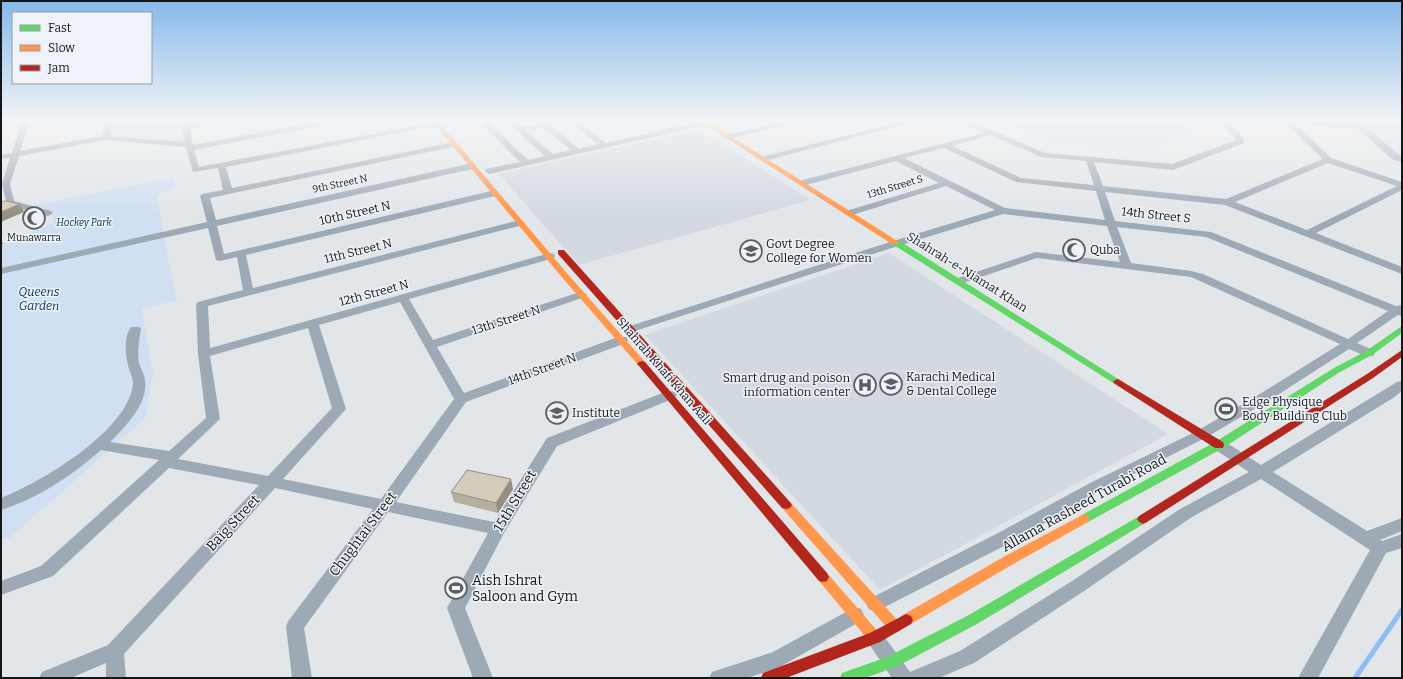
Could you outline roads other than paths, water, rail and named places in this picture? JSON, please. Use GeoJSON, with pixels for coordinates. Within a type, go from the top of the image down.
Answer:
{"type":"FeatureCollection","features":[{"type":"Feature","properties":{"kind":"main road","name":"Shahrah Khafi Khan Aali"},"geometry":{"type":"LineString","coordinates":[[460,152],[521,224],[595,290],[631,329],[895,626]]}},
{"type":"Feature","properties":{"kind":"main road"},"geometry":{"type":"LineString","coordinates":[[469,152],[490,173]]}},
{"type":"Feature","properties":{"kind":"main road","name":"Shahrah-e-Niamat Khan"},"geometry":{"type":"LineString","coordinates":[[752,152],[1219,445]]}},
{"type":"Feature","properties":{"kind":"main road"},"geometry":{"type":"LineString","coordinates":[[474,169],[490,173]]}},
{"type":"Feature","properties":{"kind":"main road"},"geometry":{"type":"LineString","coordinates":[[521,224],[534,222]]}},
{"type":"Feature","properties":{"kind":"main road","name":"Shahrah Khafi Khan Aali"},"geometry":{"type":"LineString","coordinates":[[553,251],[582,295],[670,394],[875,638]]}},
{"type":"Feature","properties":{"kind":"main road"},"geometry":{"type":"LineString","coordinates":[[582,295],[595,290]]}},
{"type":"Feature","properties":{"kind":"main road","name":"Allama Rasheed Turabi Road"},"geometry":{"type":"LineString","coordinates":[[768,678],[875,638],[1011,559],[1219,445],[1337,370],[1369,353],[1402,329]]}},
{"type":"Feature","properties":{"kind":"main road"},"geometry":{"type":"LineString","coordinates":[[847,678],[892,662],[972,620],[1106,542],[1370,376],[1402,353]]}},
{"type":"Feature","properties":{"kind":"street"},"geometry":{"type":"LineString","coordinates":[[1,156],[29,152]]}},
{"type":"Feature","properties":{"kind":"street"},"geometry":{"type":"LineString","coordinates":[[191,152],[196,170],[287,152]]}},
{"type":"Feature","properties":{"kind":"street"},"geometry":{"type":"LineString","coordinates":[[212,223],[206,196],[417,152]]}},
{"type":"Feature","properties":{"kind":"street"},"geometry":{"type":"LineString","coordinates":[[514,152],[526,163]]}},
{"type":"Feature","properties":{"kind":"street"},"geometry":{"type":"LineString","coordinates":[[545,152],[552,158]]}},
{"type":"Feature","properties":{"kind":"street"},"geometry":{"type":"LineString","coordinates":[[490,173],[526,163],[578,152]]}},
{"type":"Feature","properties":{"kind":"street"},"geometry":{"type":"LineString","coordinates":[[764,159],[793,152]]}},
{"type":"Feature","properties":{"kind":"street"},"geometry":{"type":"LineString","coordinates":[[802,183],[923,152]]}},
{"type":"Feature","properties":{"kind":"street"},"geometry":{"type":"LineString","coordinates":[[958,152],[1019,180],[1227,202],[1402,271]]}},
{"type":"Feature","properties":{"kind":"street"},"geometry":{"type":"LineString","coordinates":[[1036,152],[1044,155],[1174,168],[1214,152]]}},
{"type":"Feature","properties":{"kind":"street"},"geometry":{"type":"LineString","coordinates":[[1319,152],[1328,160],[1402,186]]}},
{"type":"Feature","properties":{"kind":"street"},"geometry":{"type":"LineString","coordinates":[[1389,152],[1396,158],[1402,160]]}},
{"type":"Feature","properties":{"kind":"street"},"geometry":{"type":"LineString","coordinates":[[16,154],[6,184],[10,203],[48,213]]}},
{"type":"Feature","properties":{"kind":"street"},"geometry":{"type":"LineString","coordinates":[[897,158],[1003,211]]}},
{"type":"Feature","properties":{"kind":"street"},"geometry":{"type":"LineString","coordinates":[[1089,159],[1126,265]]}},
{"type":"Feature","properties":{"kind":"street"},"geometry":{"type":"LineString","coordinates":[[1227,202],[1328,160]]}},
{"type":"Feature","properties":{"kind":"street"},"geometry":{"type":"LineString","coordinates":[[221,165],[228,191]]}},
{"type":"Feature","properties":{"kind":"street","name":"9th Street N"},"geometry":{"type":"LineString","coordinates":[[1,271],[212,223],[474,169]]}},
{"type":"Feature","properties":{"kind":"street","name":"13th Street S"},"geometry":{"type":"LineString","coordinates":[[849,212],[947,183]]}},
{"type":"Feature","properties":{"kind":"street"},"geometry":{"type":"LineString","coordinates":[[1308,234],[1402,186]]}},
{"type":"Feature","properties":{"kind":"street","name":"10th Street N"},"geometry":{"type":"LineString","coordinates":[[212,223],[220,258],[495,193]]}},
{"type":"Feature","properties":{"kind":"street","name":"14th Street S"},"geometry":{"type":"LineString","coordinates":[[631,329],[898,243],[1003,211],[1208,234],[1400,310]]}},
{"type":"Feature","properties":{"kind":"street","name":"11th Street N"},"geometry":{"type":"LineString","coordinates":[[204,354],[202,304],[521,224]]}},
{"type":"Feature","properties":{"kind":"street","name":"12th Street N"},"geometry":{"type":"LineString","coordinates":[[204,354],[403,298],[553,251]]}},
{"type":"Feature","properties":{"kind":"street"},"geometry":{"type":"LineString","coordinates":[[241,254],[249,293]]}},
{"type":"Feature","properties":{"kind":"street"},"geometry":{"type":"LineString","coordinates":[[959,281],[1036,255],[1126,265],[1199,276],[1369,353]]}},
{"type":"Feature","properties":{"kind":"street","name":"13th Street N"},"geometry":{"type":"LineString","coordinates":[[430,345],[582,295]]}},
{"type":"Feature","properties":{"kind":"street"},"geometry":{"type":"LineString","coordinates":[[403,298],[461,399]]}},
{"type":"Feature","properties":{"kind":"street"},"geometry":{"type":"LineString","coordinates":[[875,604],[1004,538],[1095,487],[1202,434],[1268,395],[1400,310]]}},
{"type":"Feature","properties":{"kind":"street","name":"Baig Street"},"geometry":{"type":"LineString","coordinates":[[49,678],[115,651],[339,409],[312,323]]}},
{"type":"Feature","properties":{"kind":"street"},"geometry":{"type":"LineString","coordinates":[[1,504],[36,489],[72,466],[99,445],[118,425],[135,402],[139,383],[132,360],[132,345],[135,329]]}},
{"type":"Feature","properties":{"kind":"street","name":"14th Street N"},"geometry":{"type":"LineString","coordinates":[[461,399],[622,340]]}},
{"type":"Feature","properties":{"kind":"street"},"geometry":{"type":"LineString","coordinates":[[1,588],[46,571],[213,419],[204,354]]}},
{"type":"Feature","properties":{"kind":"street"},"geometry":{"type":"LineString","coordinates":[[917,678],[967,657],[1078,586],[1186,514],[1261,472],[1388,396],[1402,385]]}},
{"type":"Feature","properties":{"kind":"street","name":"15th Street"},"geometry":{"type":"LineString","coordinates":[[482,678],[456,608],[498,529],[552,442],[670,394]]}},
{"type":"Feature","properties":{"kind":"street","name":"Chughtai Street"},"geometry":{"type":"LineString","coordinates":[[302,678],[294,626],[385,505],[461,399]]}},
{"type":"Feature","properties":{"kind":"street"},"geometry":{"type":"LineString","coordinates":[[99,445],[498,529]]}},
{"type":"Feature","properties":{"kind":"street"},"geometry":{"type":"LineString","coordinates":[[1219,445],[1380,548]]}},
{"type":"Feature","properties":{"kind":"street"},"geometry":{"type":"LineString","coordinates":[[1364,539],[1402,524]]}},
{"type":"Feature","properties":{"kind":"street"},"geometry":{"type":"LineString","coordinates":[[1308,678],[1380,548],[1402,541]]}},
{"type":"Feature","properties":{"kind":"street"},"geometry":{"type":"LineString","coordinates":[[719,678],[778,658],[855,615]]}},
{"type":"Feature","properties":{"kind":"street"},"geometry":{"type":"LineString","coordinates":[[875,638],[903,678]]}},
{"type":"Feature","properties":{"kind":"street"},"geometry":{"type":"LineString","coordinates":[[115,651],[116,678]]}},
{"type":"Feature","properties":{"kind":"waterway"},"geometry":{"type":"LineString","coordinates":[[1355,678],[1402,610]]}},
{"type":"Feature","properties":{"kind":"place","name":"Munawarra"},"geometry":{"type":"Point","coordinates":[34,218]}},
{"type":"Feature","properties":{"kind":"place","name":"Quba"},"geometry":{"type":"Point","coordinates":[1074,250]}},
{"type":"Feature","properties":{"kind":"place","name":"Govt Degree College for Women"},"geometry":{"type":"Point","coordinates":[751,251]}},
{"type":"Feature","properties":{"kind":"place","name":"Karachi Medical & Dental College"},"geometry":{"type":"Point","coordinates":[891,384]}},
{"type":"Feature","properties":{"kind":"place","name":"Smart drug and poison information center"},"geometry":{"type":"Point","coordinates":[865,385]}},
{"type":"Feature","properties":{"kind":"place","name":"Edge Physique Body Building Club"},"geometry":{"type":"Point","coordinates":[1226,409]}},
{"type":"Feature","properties":{"kind":"place","name":"Institute"},"geometry":{"type":"Point","coordinates":[557,413]}},
{"type":"Feature","properties":{"kind":"place","name":"Aish Ishrat Saloon and Gym"},"geometry":{"type":"Point","coordinates":[456,588]}},
{"type":"Feature","properties":{"kind":"park label","name":"Hockey Park"},"geometry":{"type":"Point","coordinates":[84,223]}},
{"type":"Feature","properties":{"kind":"park label","name":"Queens Garden"},"geometry":{"type":"Point","coordinates":[39,299]}}]}
